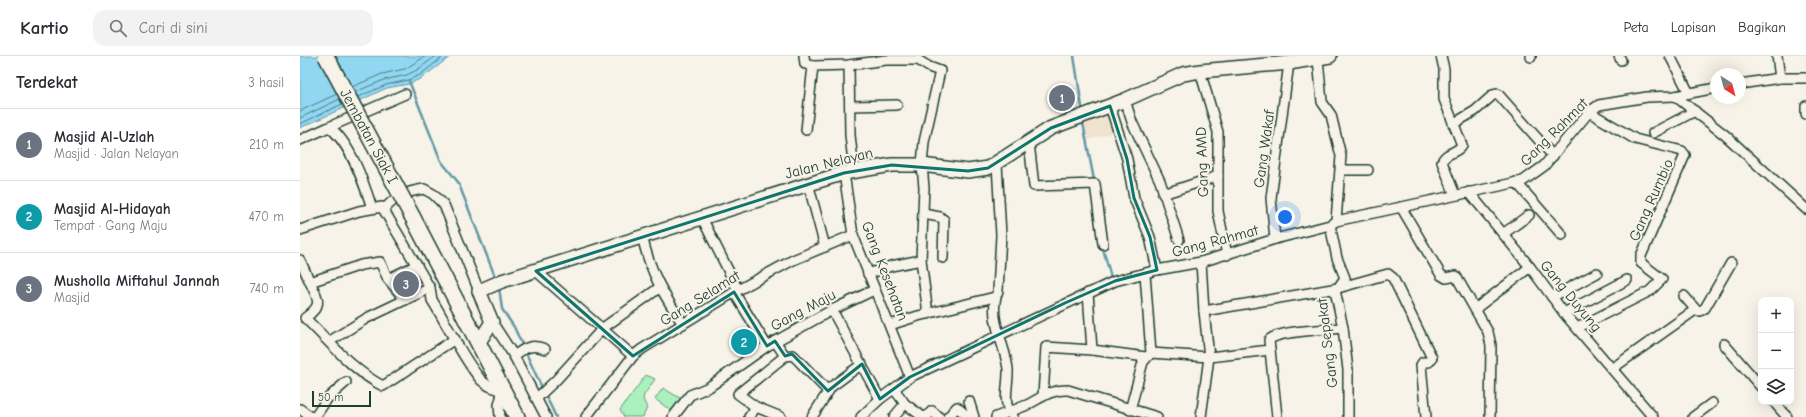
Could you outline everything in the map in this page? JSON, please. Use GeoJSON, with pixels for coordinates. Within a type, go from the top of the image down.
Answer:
{"type":"FeatureCollection","features":[{"type":"Feature","properties":{"kind":"main road","name":"Jembatan Siak I"},"geometry":{"type":"LineString","coordinates":[[326,56],[479,342],[517,417]]}},
{"type":"Feature","properties":{"kind":"main road","name":"Jalan Nelayan"},"geometry":{"type":"LineString","coordinates":[[490,286],[808,183],[849,172],[892,165],[922,165],[968,171],[988,168],[997,164],[1051,128],[1125,100],[1183,74],[1200,70],[1289,63],[1324,57]]}},
{"type":"Feature","properties":{"kind":"main road"},"geometry":{"type":"LineString","coordinates":[[479,342],[492,322],[490,286]]}},
{"type":"Feature","properties":{"kind":"street"},"geometry":{"type":"LineString","coordinates":[[804,56],[805,64],[813,66],[872,59],[918,60],[929,67],[940,71],[924,142],[922,165],[923,214],[921,260],[928,314]]}},
{"type":"Feature","properties":{"kind":"street"},"geometry":{"type":"LineString","coordinates":[[1441,56],[1444,69],[1444,98],[1462,145],[1460,148],[1447,154],[1442,162],[1455,195]]}},
{"type":"Feature","properties":{"kind":"street"},"geometry":{"type":"LineString","coordinates":[[1670,56],[1689,93]]}},
{"type":"Feature","properties":{"kind":"street"},"geometry":{"type":"LineString","coordinates":[[1777,56],[1780,78]]}},
{"type":"Feature","properties":{"kind":"street","name":"Gang Sepakat"},"geometry":{"type":"LineString","coordinates":[[1324,57],[1322,102],[1331,115],[1340,156],[1340,170],[1333,223],[1337,258],[1345,278],[1336,289],[1343,328],[1348,370],[1348,417]]}},
{"type":"Feature","properties":{"kind":"street","name":"Gang Kesehatan"},"geometry":{"type":"LineString","coordinates":[[854,62],[850,106],[849,172],[853,235],[910,377]]}},
{"type":"Feature","properties":{"kind":"street","name":"Gang Wakaf"},"geometry":{"type":"LineString","coordinates":[[1275,239],[1271,198],[1289,63]]}},
{"type":"Feature","properties":{"kind":"street"},"geometry":{"type":"LineString","coordinates":[[806,130],[813,66]]}},
{"type":"Feature","properties":{"kind":"street","name":"Gang AMD"},"geometry":{"type":"LineString","coordinates":[[1200,70],[1218,132],[1218,211],[1227,254]]}},
{"type":"Feature","properties":{"kind":"street"},"geometry":{"type":"LineString","coordinates":[[1746,83],[1780,78],[1806,78]]}},
{"type":"Feature","properties":{"kind":"street","name":"Gang Rahmat"},"geometry":{"type":"LineString","coordinates":[[861,417],[880,399],[910,377],[1115,281],[1157,270],[1201,262],[1333,223],[1523,181],[1536,173],[1553,156],[1589,112],[1599,105],[1647,97],[1676,96],[1710,89]]}},
{"type":"Feature","properties":{"kind":"street"},"geometry":{"type":"LineString","coordinates":[[300,140],[405,94]]}},
{"type":"Feature","properties":{"kind":"street"},"geometry":{"type":"LineString","coordinates":[[1453,124],[1474,111],[1493,95],[1498,94],[1553,156]]}},
{"type":"Feature","properties":{"kind":"street"},"geometry":{"type":"LineString","coordinates":[[1676,96],[1725,135],[1806,209]]}},
{"type":"Feature","properties":{"kind":"street"},"geometry":{"type":"LineString","coordinates":[[1125,100],[1132,122],[1160,181],[1179,240]]}},
{"type":"Feature","properties":{"kind":"street"},"geometry":{"type":"LineString","coordinates":[[850,106],[897,105]]}},
{"type":"Feature","properties":{"kind":"street"},"geometry":{"type":"LineString","coordinates":[[1110,106],[1128,159],[1134,198],[1150,237],[1157,270]]}},
{"type":"Feature","properties":{"kind":"street"},"geometry":{"type":"LineString","coordinates":[[1806,106],[1806,114]]}},
{"type":"Feature","properties":{"kind":"street"},"geometry":{"type":"LineString","coordinates":[[1653,133],[1695,111]]}},
{"type":"Feature","properties":{"kind":"street","name":"Gang Rumbio"},"geometry":{"type":"LineString","coordinates":[[1577,328],[1650,291],[1662,279],[1641,263],[1641,256],[1685,155],[1682,151],[1635,140],[1589,112]]}},
{"type":"Feature","properties":{"kind":"street"},"geometry":{"type":"LineString","coordinates":[[329,127],[338,134],[345,146],[364,185],[372,208]]}},
{"type":"Feature","properties":{"kind":"street"},"geometry":{"type":"LineString","coordinates":[[1029,143],[1034,186],[1094,184],[1103,244]]}},
{"type":"Feature","properties":{"kind":"street"},"geometry":{"type":"LineString","coordinates":[[997,164],[1001,235],[998,291],[995,297],[994,308],[999,336],[1008,370],[1006,399],[1011,415]]}},
{"type":"Feature","properties":{"kind":"street"},"geometry":{"type":"LineString","coordinates":[[1340,170],[1368,170]]}},
{"type":"Feature","properties":{"kind":"street"},"geometry":{"type":"LineString","coordinates":[[1163,194],[1218,176]]}},
{"type":"Feature","properties":{"kind":"street"},"geometry":{"type":"LineString","coordinates":[[1516,182],[1562,235]]}},
{"type":"Feature","properties":{"kind":"street"},"geometry":{"type":"LineString","coordinates":[[808,183],[825,247]]}},
{"type":"Feature","properties":{"kind":"street"},"geometry":{"type":"LineString","coordinates":[[384,210],[394,199],[402,195],[424,189],[433,194],[444,205],[490,286]]}},
{"type":"Feature","properties":{"kind":"street","name":"Gang Duyung"},"geometry":{"type":"LineString","coordinates":[[1469,192],[1530,267],[1564,313],[1613,368],[1653,417]]}},
{"type":"Feature","properties":{"kind":"street"},"geometry":{"type":"LineString","coordinates":[[300,230],[380,206],[384,210],[430,288],[432,300],[482,380],[495,389],[503,390],[499,405],[500,417]]}},
{"type":"Feature","properties":{"kind":"street"},"geometry":{"type":"LineString","coordinates":[[1401,207],[1441,275],[1446,278],[1456,276],[1488,332],[1491,345],[1490,417]]}},
{"type":"Feature","properties":{"kind":"street"},"geometry":{"type":"LineString","coordinates":[[923,214],[940,217],[944,220],[943,258]]}},
{"type":"Feature","properties":{"kind":"street"},"geometry":{"type":"LineString","coordinates":[[1503,234],[1529,215]]}},
{"type":"Feature","properties":{"kind":"street"},"geometry":{"type":"LineString","coordinates":[[702,218],[736,291],[771,344],[785,356]]}},
{"type":"Feature","properties":{"kind":"street","name":"Gang Selamat"},"geometry":{"type":"LineString","coordinates":[[586,417],[633,356],[736,291],[793,260],[853,235]]}},
{"type":"Feature","properties":{"kind":"street"},"geometry":{"type":"LineString","coordinates":[[642,236],[646,254],[660,288],[683,324]]}},
{"type":"Feature","properties":{"kind":"street"},"geometry":{"type":"LineString","coordinates":[[300,260],[318,303],[315,310],[305,318],[330,341],[356,369],[372,381],[383,386],[455,339]]}},
{"type":"Feature","properties":{"kind":"street"},"geometry":{"type":"LineString","coordinates":[[868,274],[891,266],[921,260]]}},
{"type":"Feature","properties":{"kind":"street"},"geometry":{"type":"LineString","coordinates":[[310,282],[375,262],[380,262],[388,279],[405,300]]}},
{"type":"Feature","properties":{"kind":"street"},"geometry":{"type":"LineString","coordinates":[[1201,262],[1209,357],[1201,417]]}},
{"type":"Feature","properties":{"kind":"street"},"geometry":{"type":"LineString","coordinates":[[1613,368],[1696,310],[1700,311],[1705,308],[1731,263]]}},
{"type":"Feature","properties":{"kind":"street"},"geometry":{"type":"LineString","coordinates":[[388,279],[417,266]]}},
{"type":"Feature","properties":{"kind":"street"},"geometry":{"type":"LineString","coordinates":[[1475,309],[1530,267]]}},
{"type":"Feature","properties":{"kind":"street"},"geometry":{"type":"LineString","coordinates":[[536,270],[633,356]]}},
{"type":"Feature","properties":{"kind":"street"},"geometry":{"type":"LineString","coordinates":[[1552,297],[1597,273]]}},
{"type":"Feature","properties":{"kind":"street"},"geometry":{"type":"LineString","coordinates":[[1130,410],[1148,355],[1145,274]]}},
{"type":"Feature","properties":{"kind":"street"},"geometry":{"type":"LineString","coordinates":[[1204,311],[1272,298],[1336,289],[1388,274],[1393,278],[1432,358],[1429,362],[1423,362],[1421,365],[1426,417]]}},
{"type":"Feature","properties":{"kind":"street"},"geometry":{"type":"LineString","coordinates":[[1564,313],[1627,280]]}},
{"type":"Feature","properties":{"kind":"street"},"geometry":{"type":"LineString","coordinates":[[330,341],[367,318],[430,288]]}},
{"type":"Feature","properties":{"kind":"street"},"geometry":{"type":"LineString","coordinates":[[539,396],[603,328],[660,288]]}},
{"type":"Feature","properties":{"kind":"street","name":"Gang Maju"},"geometry":{"type":"LineString","coordinates":[[673,417],[690,395],[709,387],[771,344],[832,310],[874,290]]}},
{"type":"Feature","properties":{"kind":"street"},"geometry":{"type":"LineString","coordinates":[[1088,293],[1092,350]]}},
{"type":"Feature","properties":{"kind":"street"},"geometry":{"type":"LineString","coordinates":[[1684,296],[1696,310]]}},
{"type":"Feature","properties":{"kind":"street"},"geometry":{"type":"LineString","coordinates":[[890,325],[995,297]]}},
{"type":"Feature","properties":{"kind":"street"},"geometry":{"type":"LineString","coordinates":[[832,310],[880,399]]}},
{"type":"Feature","properties":{"kind":"street"},"geometry":{"type":"LineString","coordinates":[[492,322],[521,351],[546,417]]}},
{"type":"Feature","properties":{"kind":"street"},"geometry":{"type":"LineString","coordinates":[[1277,417],[1269,340],[1272,337],[1284,334],[1343,328]]}},
{"type":"Feature","properties":{"kind":"street"},"geometry":{"type":"LineString","coordinates":[[1724,344],[1758,384]]}},
{"type":"Feature","properties":{"kind":"street"},"geometry":{"type":"LineString","coordinates":[[521,351],[537,346],[545,349]]}},
{"type":"Feature","properties":{"kind":"street"},"geometry":{"type":"LineString","coordinates":[[1043,396],[1046,347],[1148,355],[1209,357],[1270,350]]}},
{"type":"Feature","properties":{"kind":"street"},"geometry":{"type":"LineString","coordinates":[[781,417],[756,407],[738,394],[785,356],[793,355],[828,391]]}},
{"type":"Feature","properties":{"kind":"street"},"geometry":{"type":"LineString","coordinates":[[812,417],[828,391],[838,380],[862,364]]}},
{"type":"Feature","properties":{"kind":"street"},"geometry":{"type":"LineString","coordinates":[[316,417],[327,399],[346,382]]}},
{"type":"Feature","properties":{"kind":"street"},"geometry":{"type":"LineString","coordinates":[[894,389],[904,403],[923,417]]}},
{"type":"Feature","properties":{"kind":"street"},"geometry":{"type":"LineString","coordinates":[[996,417],[1011,415],[1052,391],[1068,390],[1157,417]]}},
{"type":"Feature","properties":{"kind":"street"},"geometry":{"type":"LineString","coordinates":[[969,401],[974,417]]}},
{"type":"Feature","properties":{"kind":"street"},"geometry":{"type":"LineString","coordinates":[[1693,417],[1712,402]]}},
{"type":"Feature","properties":{"kind":"street"},"geometry":{"type":"LineString","coordinates":[[894,417],[903,408],[904,403]]}},
{"type":"Feature","properties":{"kind":"street"},"geometry":{"type":"LineString","coordinates":[[1777,405],[1787,417]]}},
{"type":"Feature","properties":{"kind":"street"},"geometry":{"type":"LineString","coordinates":[[749,417],[756,407]]}},
{"type":"Feature","properties":{"kind":"street"},"geometry":{"type":"LineString","coordinates":[[948,417],[957,407],[968,417]]}},
{"type":"Feature","properties":{"kind":"street"},"geometry":{"type":"LineString","coordinates":[[300,409],[311,417]]}},
{"type":"Feature","properties":{"kind":"street"},"geometry":{"type":"LineString","coordinates":[[926,417],[932,411],[939,417]]}},
{"type":"Feature","properties":{"kind":"highlighted area"},"geometry":{"type":"Polygon","coordinates":[[[1110,106],[1127,159],[1134,198],[1150,237],[1157,270],[1115,281],[1065,303],[910,377],[880,399],[862,364],[828,391],[792,354],[785,356],[775,341],[767,346],[734,292],[633,356],[536,271],[844,173],[892,165],[968,171],[988,168],[1051,128],[1110,106]]]}},
{"type":"Feature","properties":{"kind":"shaded area"},"geometry":{"type":"Polygon","coordinates":[[[1110,116],[1115,132],[1088,140],[1084,123],[1110,116]]]}},
{"type":"Feature","properties":{"kind":"green space"},"geometry":{"type":"Polygon","coordinates":[[[646,375],[655,379],[644,395],[643,399],[647,408],[643,417],[624,417],[620,410],[646,375]]]}},
{"type":"Feature","properties":{"kind":"green space"},"geometry":{"type":"Polygon","coordinates":[[[663,388],[683,400],[674,413],[655,399],[663,388]]]}},
{"type":"Feature","properties":{"kind":"water"},"geometry":{"type":"Polygon","coordinates":[[[300,56],[451,56],[422,78],[409,84],[387,88],[300,128],[300,56]]]}},
{"type":"Feature","properties":{"kind":"waterway"},"geometry":{"type":"LineString","coordinates":[[1074,56],[1082,107]]}},
{"type":"Feature","properties":{"kind":"waterway"},"geometry":{"type":"LineString","coordinates":[[409,81],[441,161],[458,182],[496,279]]}},
{"type":"Feature","properties":{"kind":"waterway"},"geometry":{"type":"LineString","coordinates":[[1083,123],[1094,180]]}},
{"type":"Feature","properties":{"kind":"waterway"},"geometry":{"type":"LineString","coordinates":[[1102,245],[1112,281]]}},
{"type":"Feature","properties":{"kind":"waterway"},"geometry":{"type":"LineString","coordinates":[[499,287],[502,309],[514,327],[543,390]]}},
{"type":"Feature","properties":{"kind":"waterway"},"geometry":{"type":"LineString","coordinates":[[545,394],[556,417]]}},
{"type":"Feature","properties":{"kind":"place","name":"Masjid Al-Uzlah"},"geometry":{"type":"Point","coordinates":[1062,98]}},
{"type":"Feature","properties":{"kind":"place","name":"Musholla Miftahul Jannah"},"geometry":{"type":"Point","coordinates":[406,284]}},
{"type":"Feature","properties":{"kind":"place","name":"Masjid Al-Hidayah"},"geometry":{"type":"Point","coordinates":[744,342]}}]}
